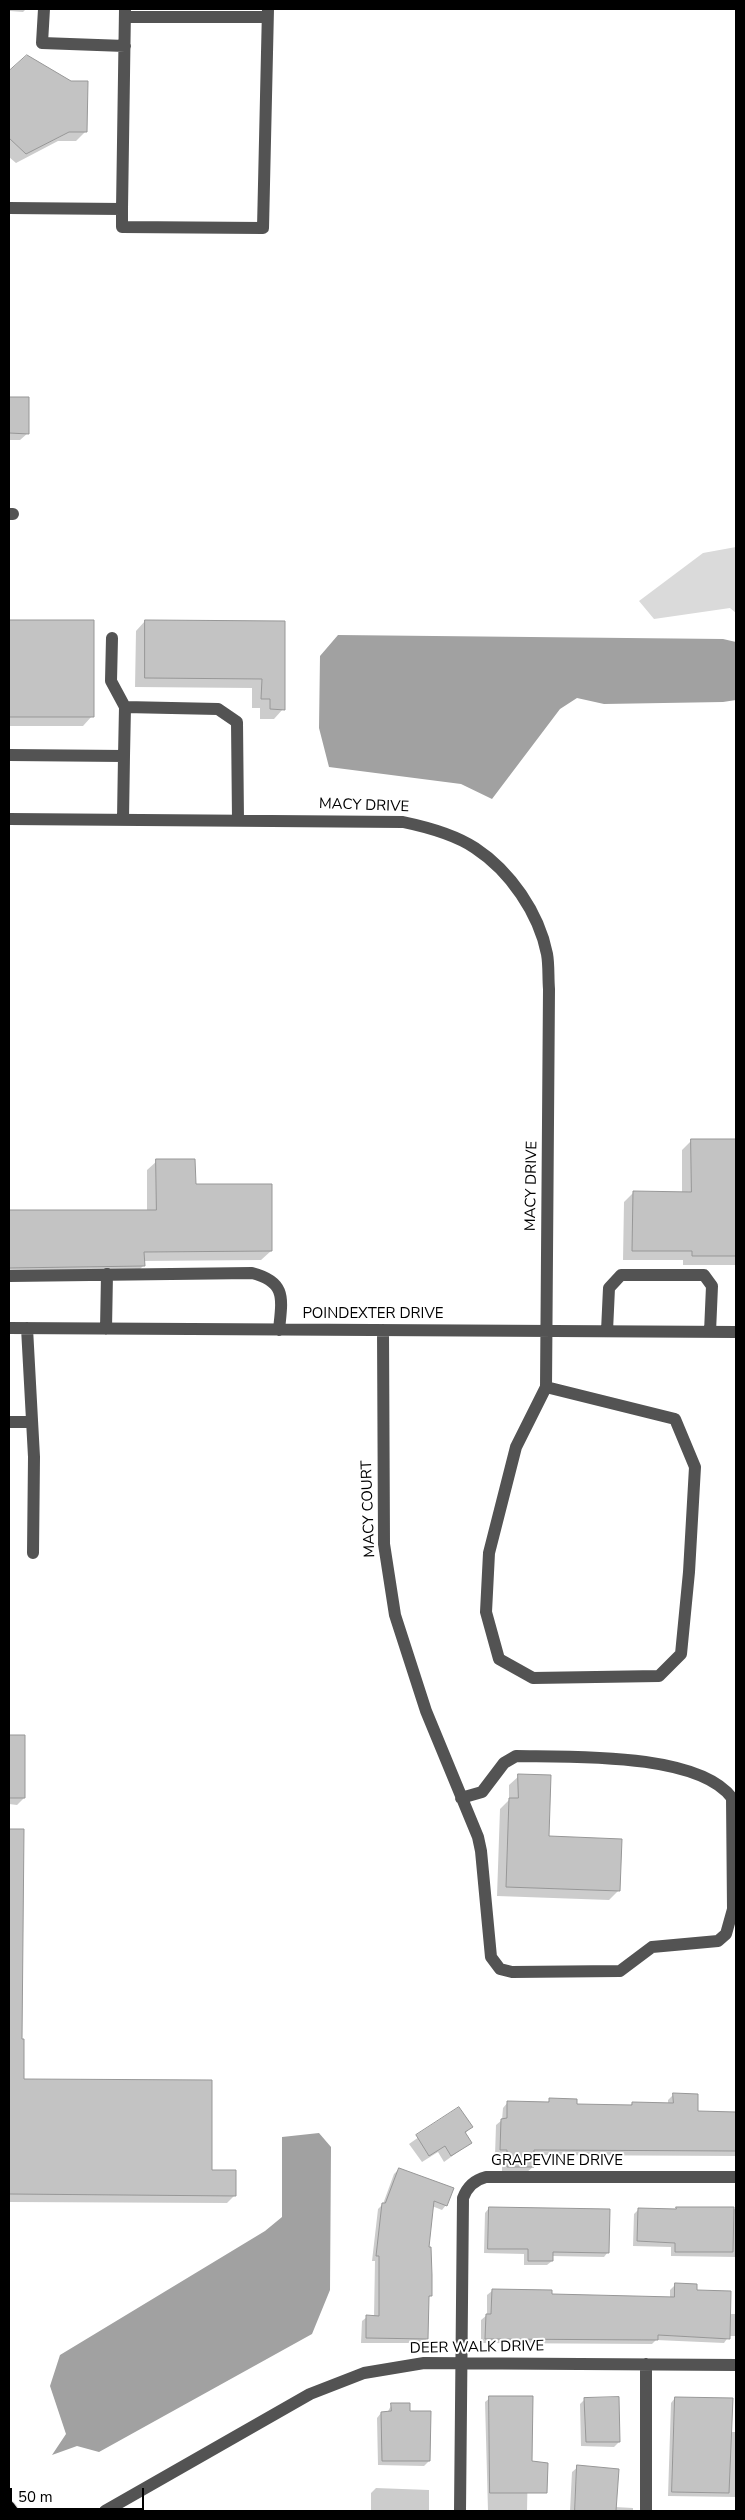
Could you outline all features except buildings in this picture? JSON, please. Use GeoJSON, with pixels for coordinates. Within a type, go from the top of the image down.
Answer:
{"type":"FeatureCollection","features":[{"type":"Feature","properties":{"kind":"main road"},"geometry":{"type":"LineString","coordinates":[[9,2506],[12,2511]]}},
{"type":"Feature","properties":{"kind":"street"},"geometry":{"type":"LineString","coordinates":[[44,9],[42,43],[125,46]]}},
{"type":"Feature","properties":{"kind":"street"},"geometry":{"type":"LineString","coordinates":[[126,13],[268,13],[262,228],[122,227],[125,46],[126,13]]}},
{"type":"Feature","properties":{"kind":"street"},"geometry":{"type":"LineString","coordinates":[[9,208],[122,209]]}},
{"type":"Feature","properties":{"kind":"street"},"geometry":{"type":"LineString","coordinates":[[112,638],[111,681],[125,707],[123,819]]}},
{"type":"Feature","properties":{"kind":"street"},"geometry":{"type":"LineString","coordinates":[[125,707],[218,709],[237,722],[238,820]]}},
{"type":"Feature","properties":{"kind":"street"},"geometry":{"type":"LineString","coordinates":[[9,755],[124,756]]}},
{"type":"Feature","properties":{"kind":"street","name":"MACY DRIVE"},"geometry":{"type":"LineString","coordinates":[[9,819],[403,822],[426,827],[475,848],[512,883],[527,903],[547,954],[549,989],[546,1386]]}},
{"type":"Feature","properties":{"kind":"street"},"geometry":{"type":"LineString","coordinates":[[9,1276],[252,1273],[268,1277],[279,1290],[282,1302],[279,1330]]}},
{"type":"Feature","properties":{"kind":"street"},"geometry":{"type":"LineString","coordinates":[[106,1328],[107,1274]]}},
{"type":"Feature","properties":{"kind":"street"},"geometry":{"type":"LineString","coordinates":[[608,1331],[609,1288],[621,1275],[704,1275],[712,1286],[710,1332]]}},
{"type":"Feature","properties":{"kind":"street","name":"POINDEXTER DRIVE"},"geometry":{"type":"LineString","coordinates":[[9,1328],[736,1332]]}},
{"type":"Feature","properties":{"kind":"street"},"geometry":{"type":"LineString","coordinates":[[27,1328],[32,1422],[33,1553]]}},
{"type":"Feature","properties":{"kind":"street","name":"MACY COURT"},"geometry":{"type":"LineString","coordinates":[[383,1330],[384,1544],[395,1615],[426,1711],[462,1798],[481,1852],[488,1947],[491,1956],[500,1969],[512,1972],[620,1971],[652,1947],[718,1940],[726,1934],[734,1909],[732,1798],[725,1789],[713,1780],[671,1766],[631,1760],[516,1756],[504,1763],[482,1792],[462,1798]]}},
{"type":"Feature","properties":{"kind":"street"},"geometry":{"type":"LineString","coordinates":[[546,1386],[675,1419],[695,1467],[689,1572],[681,1654],[659,1676],[533,1678],[499,1659],[486,1612],[489,1553],[516,1447],[546,1386]]}},
{"type":"Feature","properties":{"kind":"street"},"geometry":{"type":"LineString","coordinates":[[9,1422],[32,1422]]}},
{"type":"Feature","properties":{"kind":"street","name":"GRAPEVINE DRIVE"},"geometry":{"type":"LineString","coordinates":[[460,2511],[463,2198],[466,2191],[474,2182],[486,2178],[736,2177]]}},
{"type":"Feature","properties":{"kind":"street","name":"DEER WALK DRIVE"},"geometry":{"type":"LineString","coordinates":[[105,2511],[299,2400],[329,2385],[388,2368],[424,2364],[736,2365]]}},
{"type":"Feature","properties":{"kind":"street"},"geometry":{"type":"LineString","coordinates":[[646,2364],[646,2511]]}},
{"type":"Feature","properties":{"kind":"shaded area"},"geometry":{"type":"Polygon","coordinates":[[[736,547],[736,613],[730,608],[654,619],[639,601],[703,553],[736,547]]]}},
{"type":"Feature","properties":{"kind":"shaded area"},"geometry":{"type":"Polygon","coordinates":[[[338,635],[723,639],[736,642],[736,700],[723,702],[604,704],[577,698],[560,709],[492,799],[461,784],[329,767],[319,728],[320,656],[338,635]]]}},
{"type":"Feature","properties":{"kind":"shaded area"},"geometry":{"type":"Polygon","coordinates":[[[319,2133],[331,2147],[330,2290],[312,2334],[99,2452],[77,2446],[52,2455],[66,2434],[50,2386],[60,2355],[265,2231],[282,2217],[282,2137],[319,2133]]]}}]}
